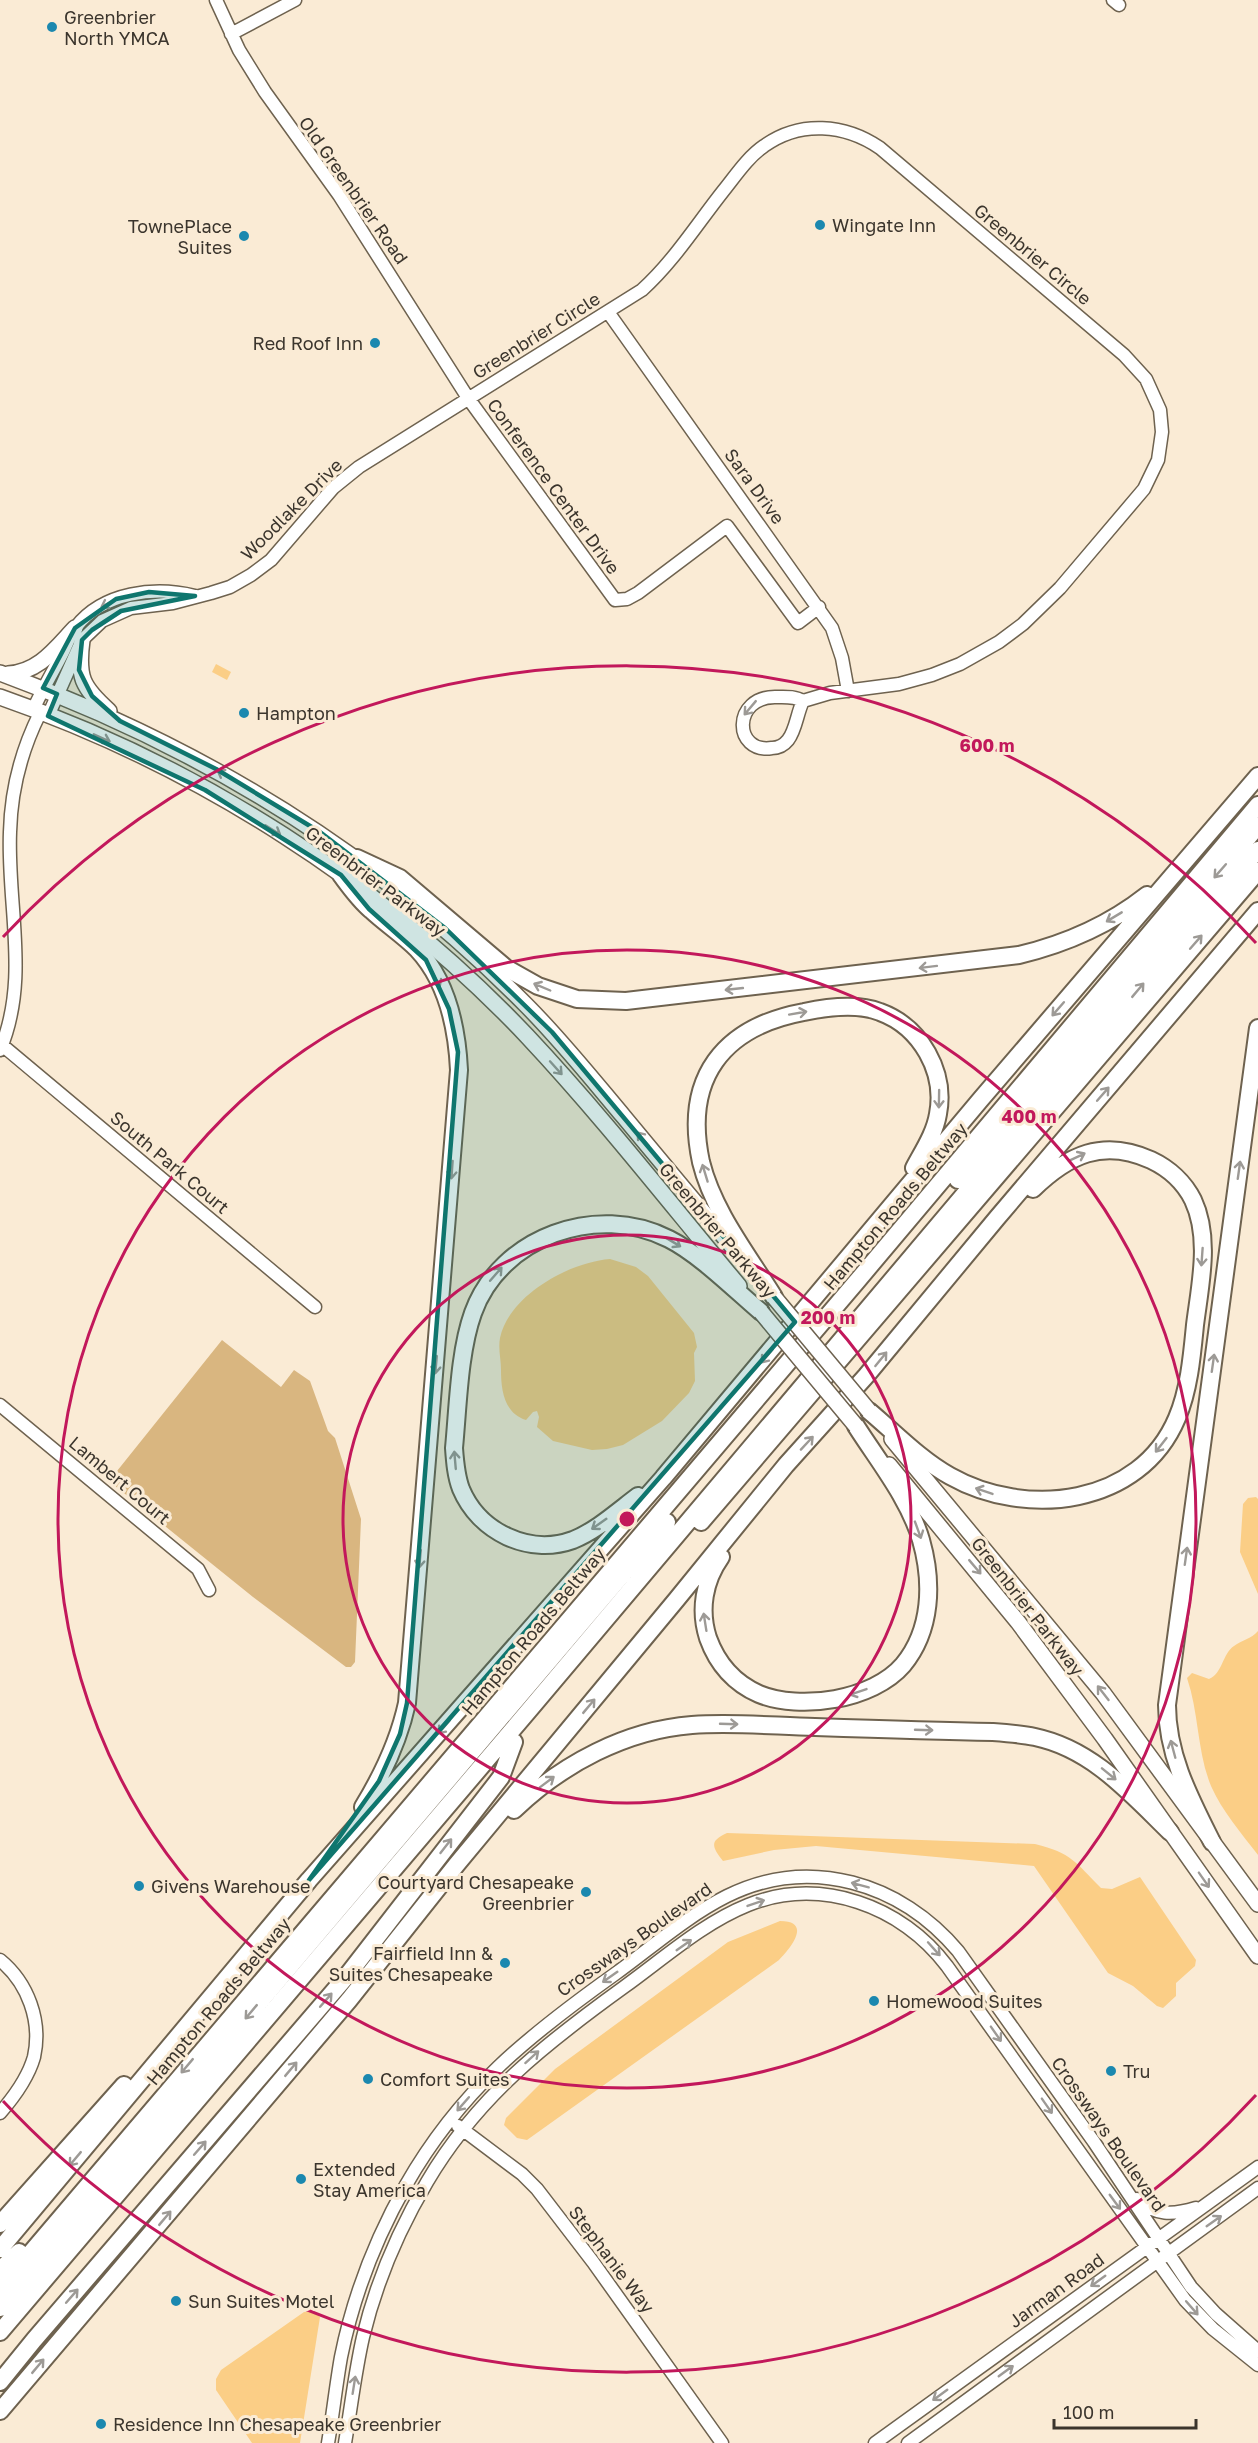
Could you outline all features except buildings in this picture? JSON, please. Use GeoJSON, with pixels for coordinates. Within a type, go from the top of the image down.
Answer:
{"type":"FeatureCollection","features":[{"type":"Feature","properties":{"kind":"highway"},"geometry":{"type":"LineString","coordinates":[[0,2249],[309,1880],[663,1478],[1258,776]]}},
{"type":"Feature","properties":{"kind":"highway","name":"Hampton Roads Beltway"},"geometry":{"type":"LineString","coordinates":[[0,2289],[794,1356],[1258,805]]}},
{"type":"Feature","properties":{"kind":"highway"},"geometry":{"type":"LineString","coordinates":[[0,2308],[1258,826]]}},
{"type":"Feature","properties":{"kind":"highway"},"geometry":{"type":"LineString","coordinates":[[0,2332],[530,1709],[1200,915],[1258,850]]}},
{"type":"Feature","properties":{"kind":"highway"},"geometry":{"type":"LineString","coordinates":[[357,858],[400,878],[517,975],[561,995],[606,1001],[626,1001],[997,959],[1037,951],[1090,931],[1129,908],[1191,853]]}},
{"type":"Feature","properties":{"kind":"highway"},"geometry":{"type":"LineString","coordinates":[[0,2344],[1258,871]]}},
{"type":"Feature","properties":{"kind":"highway"},"geometry":{"type":"LineString","coordinates":[[309,1880],[355,1820],[379,1781],[400,1734],[407,1703],[459,1070],[453,1023],[444,995],[433,972],[417,950],[369,909],[340,875]]}},
{"type":"Feature","properties":{"kind":"highway"},"geometry":{"type":"LineString","coordinates":[[0,2410],[349,2000],[457,1864],[678,1599],[786,1465],[866,1376],[1258,911]]}},
{"type":"Feature","properties":{"kind":"highway"},"geometry":{"type":"LineString","coordinates":[[774,1297],[712,1194],[701,1161],[698,1139],[698,1105],[705,1080],[722,1053],[743,1033],[790,1014],[848,1007],[883,1013],[907,1027],[928,1053],[936,1072],[940,1103],[934,1130],[898,1198]]}},
{"type":"Feature","properties":{"kind":"highway"},"geometry":{"type":"LineString","coordinates":[[1212,1842],[1185,1788],[1172,1749],[1167,1705],[1258,1028]]}},
{"type":"Feature","properties":{"kind":"highway"},"geometry":{"type":"LineString","coordinates":[[869,1411],[949,1476],[992,1494],[1028,1500],[1068,1499],[1113,1485],[1146,1462],[1167,1436],[1177,1419],[1186,1389],[1195,1329],[1203,1240],[1201,1223],[1193,1199],[1179,1179],[1160,1164],[1138,1154],[1108,1149],[1091,1151],[1071,1160],[1043,1180],[970,1250]]}},
{"type":"Feature","properties":{"kind":"highway"},"geometry":{"type":"LineString","coordinates":[[663,1478],[585,1533],[558,1544],[530,1544],[517,1540],[495,1530],[476,1514],[461,1488],[455,1465],[454,1448],[468,1334],[473,1314],[484,1289],[511,1258],[536,1241],[571,1229],[615,1224],[642,1229],[670,1239],[761,1312]]}},
{"type":"Feature","properties":{"kind":"highway"},"geometry":{"type":"LineString","coordinates":[[786,1465],[761,1507],[712,1572],[703,1604],[706,1631],[712,1650],[725,1670],[759,1694],[777,1699],[799,1701],[849,1696],[879,1684],[902,1666],[924,1625],[929,1596],[925,1556],[916,1524],[856,1426]]}},
{"type":"Feature","properties":{"kind":"highway"},"geometry":{"type":"LineString","coordinates":[[457,1864],[527,1797],[576,1762],[640,1736],[681,1726],[718,1724],[993,1732],[1035,1737],[1059,1744],[1093,1762],[1123,1786],[1170,1832]]}},
{"type":"Feature","properties":{"kind":"highway"},"geometry":{"type":"LineString","coordinates":[[0,2382],[346,1977],[501,1777],[514,1742]]}},
{"type":"Feature","properties":{"kind":"highway"},"geometry":{"type":"LineString","coordinates":[[0,2224],[109,2100],[193,2017]]}},
{"type":"Feature","properties":{"kind":"highway"},"geometry":{"type":"LineString","coordinates":[[0,2270],[86,2187]]}},
{"type":"Feature","properties":{"kind":"main road"},"geometry":{"type":"LineString","coordinates":[[2,674],[21,673],[34,668],[79,634]]}},
{"type":"Feature","properties":{"kind":"main road"},"geometry":{"type":"LineString","coordinates":[[79,634],[81,678],[92,696],[120,721]]}},
{"type":"Feature","properties":{"kind":"main road","name":"Greenbrier Parkway"},"geometry":{"type":"LineString","coordinates":[[2,674],[50,691],[120,721],[246,787],[357,858],[445,928],[527,1006],[583,1068],[1092,1679],[1258,1905]]}},
{"type":"Feature","properties":{"kind":"main road","name":"Greenbrier Parkway"},"geometry":{"type":"LineString","coordinates":[[0,697],[110,742],[205,790],[283,836],[340,875],[433,948],[526,1036],[600,1118],[1018,1622],[1258,1956]]}},
{"type":"Feature","properties":{"kind":"street","name":"Old Greenbrier Road"},"geometry":{"type":"LineString","coordinates":[[216,0],[231,34],[265,92],[339,195],[468,398]]}},
{"type":"Feature","properties":{"kind":"street"},"geometry":{"type":"LineString","coordinates":[[231,34],[295,0]]}},
{"type":"Feature","properties":{"kind":"street","name":"Greenbrier Circle"},"geometry":{"type":"LineString","coordinates":[[468,398],[642,290],[659,273],[732,180],[762,148],[778,137],[816,128],[840,129],[869,140],[888,153],[1124,355],[1146,379],[1160,410],[1162,432],[1160,452],[1153,475],[1144,489],[1046,603],[999,642],[960,664],[932,675],[899,684],[823,694],[803,701],[797,698],[770,697],[753,702],[745,711],[743,718],[744,732],[751,745],[763,749],[784,744],[792,734],[803,701]]}},
{"type":"Feature","properties":{"kind":"street","name":"Sara Drive"},"geometry":{"type":"LineString","coordinates":[[608,312],[819,607],[836,638],[848,691]]}},
{"type":"Feature","properties":{"kind":"street","name":"Woodlake Drive"},"geometry":{"type":"LineString","coordinates":[[1,1048],[10,1022],[16,975],[17,939],[10,833],[12,814],[23,756],[50,691],[79,634],[121,610],[173,603],[230,587],[251,575],[271,560],[333,488],[359,467],[468,398]]}},
{"type":"Feature","properties":{"kind":"street","name":"Conference Center Drive"},"geometry":{"type":"LineString","coordinates":[[468,398],[615,600],[627,599],[638,593],[727,526],[798,623],[819,607]]}},
{"type":"Feature","properties":{"kind":"street","name":"South Park Court"},"geometry":{"type":"LineString","coordinates":[[1,1048],[315,1307]]}},
{"type":"Feature","properties":{"kind":"street","name":"Lambert Court"},"geometry":{"type":"LineString","coordinates":[[0,1404],[198,1569],[209,1590]]}},
{"type":"Feature","properties":{"kind":"street","name":"Crossways Boulevard"},"geometry":{"type":"LineString","coordinates":[[328,2443],[341,2357],[364,2277],[381,2234],[407,2184],[448,2121],[492,2071],[544,2025],[712,1905],[759,1884],[792,1878],[827,1878],[860,1885],[892,1897],[921,1915],[947,1939],[1201,2300],[1258,2351]]}},
{"type":"Feature","properties":{"kind":"street","name":"Crossways Boulevard"},"geometry":{"type":"LineString","coordinates":[[345,2443],[363,2336],[383,2272],[428,2180],[463,2129],[490,2098],[538,2051],[718,1921],[749,1905],[799,1894],[850,1899],[883,1911],[912,1929],[937,1952],[1156,2262],[1197,2314],[1258,2365]]}},
{"type":"Feature","properties":{"kind":"street"},"geometry":{"type":"LineString","coordinates":[[0,1960],[13,1971],[30,1998],[36,2026],[34,2057],[23,2081],[0,2113]]}},
{"type":"Feature","properties":{"kind":"street","name":"Stephanie Way"},"geometry":{"type":"LineString","coordinates":[[448,2121],[463,2129],[522,2174],[537,2189],[593,2262],[722,2443]]}},
{"type":"Feature","properties":{"kind":"street","name":"Jarman Road"},"geometry":{"type":"LineString","coordinates":[[875,2443],[1258,2167]]}},
{"type":"Feature","properties":{"kind":"street","name":"Jarman Road"},"geometry":{"type":"LineString","coordinates":[[908,2443],[1258,2188]]}},
{"type":"Feature","properties":{"kind":"street"},"geometry":{"type":"LineString","coordinates":[[1125,2189],[1145,2206],[1163,2214],[1203,2206]]}},
{"type":"Feature","properties":{"kind":"highlighted area"},"geometry":{"type":"Polygon","coordinates":[[[149,592],[195,596],[121,611],[92,630],[82,640],[79,670],[92,696],[120,721],[216,769],[320,832],[445,928],[552,1032],[795,1322],[309,1880],[379,1781],[400,1734],[407,1703],[458,1052],[449,1009],[426,960],[369,909],[341,875],[205,790],[48,716],[57,694],[43,688],[75,628],[116,599],[149,592]]]}},
{"type":"Feature","properties":{"kind":"shaded area"},"geometry":{"type":"Polygon","coordinates":[[[216,664],[231,672],[227,680],[212,672],[216,664]]]}},
{"type":"Feature","properties":{"kind":"shaded area"},"geometry":{"type":"Polygon","coordinates":[[[610,1259],[636,1267],[648,1276],[694,1333],[697,1347],[694,1353],[695,1381],[689,1393],[662,1421],[623,1445],[592,1450],[553,1441],[537,1427],[539,1417],[537,1411],[526,1420],[513,1412],[503,1393],[499,1342],[506,1322],[515,1308],[528,1295],[560,1274],[594,1261],[610,1259]]]}},
{"type":"Feature","properties":{"kind":"shaded area"},"geometry":{"type":"Polygon","coordinates":[[[222,1340],[281,1387],[294,1370],[310,1381],[328,1431],[335,1438],[361,1519],[355,1662],[351,1667],[346,1667],[253,1597],[109,1481],[222,1340]]]}},
{"type":"Feature","properties":{"kind":"shaded area"},"geometry":{"type":"Polygon","coordinates":[[[1248,1498],[1258,1499],[1258,1594],[1240,1552],[1243,1504],[1248,1498]]]}},
{"type":"Feature","properties":{"kind":"shaded area"},"geometry":{"type":"Polygon","coordinates":[[[1258,1631],[1258,1855],[1226,1813],[1211,1786],[1203,1760],[1187,1678],[1192,1673],[1209,1679],[1214,1676],[1230,1649],[1258,1631]]]}},
{"type":"Feature","properties":{"kind":"shaded area"},"geometry":{"type":"Polygon","coordinates":[[[727,1833],[1035,1844],[1047,1847],[1072,1860],[1101,1888],[1112,1889],[1140,1877],[1196,1960],[1195,1966],[1176,1983],[1176,1996],[1163,2008],[1157,2006],[1133,1986],[1108,1973],[1034,1866],[816,1846],[774,1850],[723,1861],[714,1845],[717,1839],[727,1833]]]}},
{"type":"Feature","properties":{"kind":"shaded area"},"geometry":{"type":"Polygon","coordinates":[[[780,1921],[790,1922],[797,1930],[793,1943],[779,1960],[527,2140],[517,2138],[504,2125],[506,2118],[555,2069],[728,1942],[780,1921]]]}},
{"type":"Feature","properties":{"kind":"shaded area"},"geometry":{"type":"Polygon","coordinates":[[[314,2311],[320,2317],[300,2443],[252,2443],[216,2390],[216,2379],[221,2370],[304,2312],[314,2311]]]}},
{"type":"Feature","properties":{"kind":"place","name":"Greenbrier North YMCA"},"geometry":{"type":"Point","coordinates":[52,27]}},
{"type":"Feature","properties":{"kind":"place","name":"Wingate Inn"},"geometry":{"type":"Point","coordinates":[820,225]}},
{"type":"Feature","properties":{"kind":"place","name":"TownePlace Suites"},"geometry":{"type":"Point","coordinates":[244,236]}},
{"type":"Feature","properties":{"kind":"place","name":"Red Roof Inn"},"geometry":{"type":"Point","coordinates":[375,343]}},
{"type":"Feature","properties":{"kind":"place","name":"Hampton"},"geometry":{"type":"Point","coordinates":[244,713]}},
{"type":"Feature","properties":{"kind":"place","name":"Givens Warehouse"},"geometry":{"type":"Point","coordinates":[139,1886]}},
{"type":"Feature","properties":{"kind":"place","name":"Courtyard Chesapeake Greenbrier"},"geometry":{"type":"Point","coordinates":[586,1892]}},
{"type":"Feature","properties":{"kind":"place","name":"Fairfield Inn & Suites Chesapeake"},"geometry":{"type":"Point","coordinates":[505,1963]}},
{"type":"Feature","properties":{"kind":"place","name":"Homewood Suites"},"geometry":{"type":"Point","coordinates":[874,2001]}},
{"type":"Feature","properties":{"kind":"place","name":"Tru"},"geometry":{"type":"Point","coordinates":[1111,2071]}},
{"type":"Feature","properties":{"kind":"place","name":"Comfort Suites"},"geometry":{"type":"Point","coordinates":[368,2079]}},
{"type":"Feature","properties":{"kind":"place","name":"Extended Stay America"},"geometry":{"type":"Point","coordinates":[301,2179]}},
{"type":"Feature","properties":{"kind":"place","name":"Sun Suites Motel"},"geometry":{"type":"Point","coordinates":[176,2301]}},
{"type":"Feature","properties":{"kind":"place","name":"Residence Inn Chesapeake Greenbrier"},"geometry":{"type":"Point","coordinates":[101,2424]}}]}
